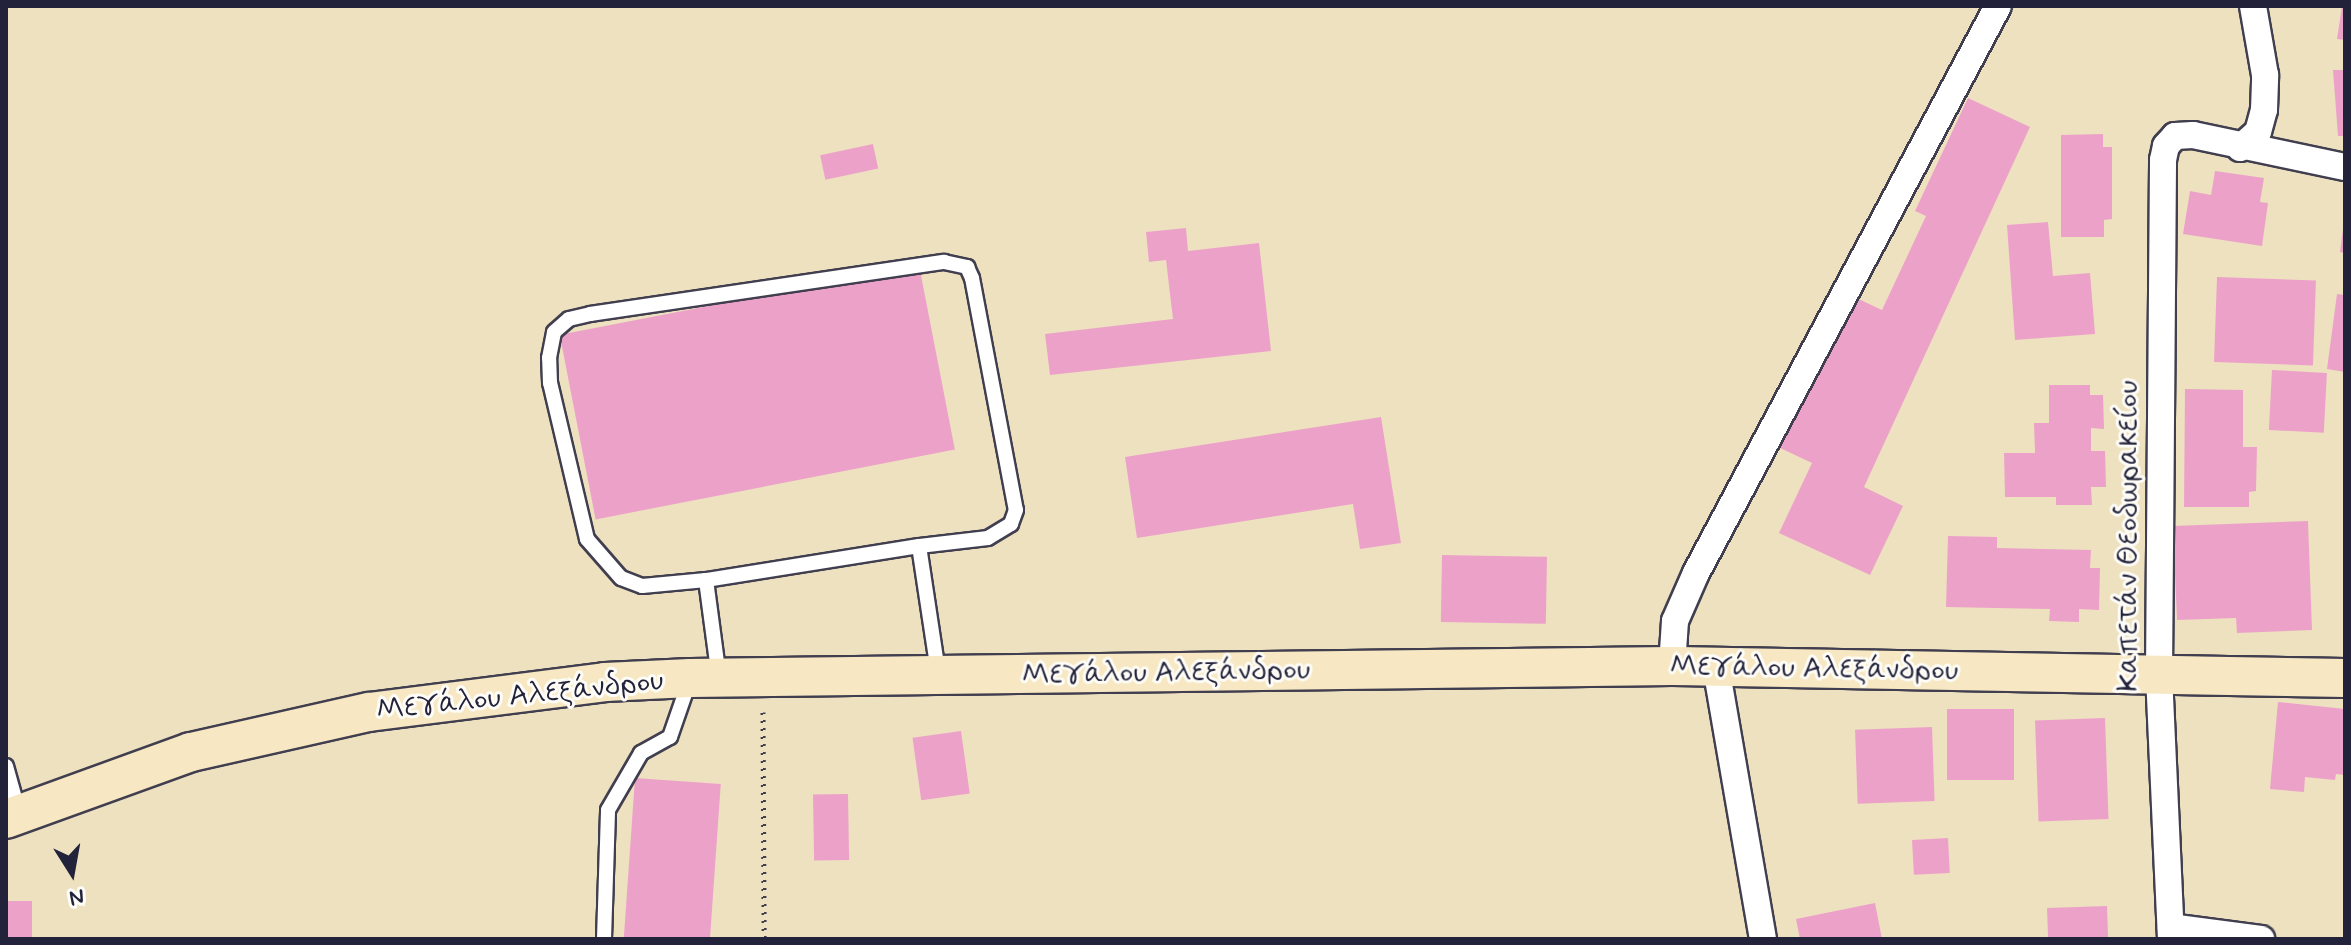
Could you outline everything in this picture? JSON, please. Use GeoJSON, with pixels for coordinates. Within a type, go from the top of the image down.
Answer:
{"type":"FeatureCollection","features":[{"type":"Feature","properties":{"kind":"street"},"geometry":{"type":"LineString","coordinates":[[1672,666],[1675,621],[1696,573],[1998,6]]}},
{"type":"Feature","properties":{"kind":"street"},"geometry":{"type":"LineString","coordinates":[[2240,148],[2258,132],[2264,110],[2265,75],[2253,6]]}},
{"type":"Feature","properties":{"kind":"street","name":"Καπετάν Θεοδωρακείου"},"geometry":{"type":"LineString","coordinates":[[2171,933],[2159,674],[2163,160],[2166,146],[2175,136],[2193,135],[2240,148]]}},
{"type":"Feature","properties":{"kind":"street"},"geometry":{"type":"LineString","coordinates":[[2240,148],[2345,167]]}},
{"type":"Feature","properties":{"kind":"street","name":"Μεγάλου Αλεξάνδρου"},"geometry":{"type":"LineString","coordinates":[[13,816],[191,752],[369,712],[521,691],[705,678],[1672,666],[2345,678]]}},
{"type":"Feature","properties":{"kind":"street"},"geometry":{"type":"LineString","coordinates":[[1716,667],[1763,939]]}},
{"type":"Feature","properties":{"kind":"street"},"geometry":{"type":"LineString","coordinates":[[2171,933],[2261,939]]}},
{"type":"Feature","properties":{"kind":"lane"},"geometry":{"type":"LineString","coordinates":[[944,262],[967,267],[972,278],[1016,510],[1011,524],[988,538],[919,546],[706,580],[642,586],[621,578],[587,539],[550,383],[549,358],[554,332],[569,319],[944,262]]}},
{"type":"Feature","properties":{"kind":"lane"},"geometry":{"type":"LineString","coordinates":[[919,546],[938,676]]}},
{"type":"Feature","properties":{"kind":"lane"},"geometry":{"type":"LineString","coordinates":[[604,939],[608,810],[641,753],[670,737],[705,678],[706,580]]}},
{"type":"Feature","properties":{"kind":"lane"},"geometry":{"type":"LineString","coordinates":[[6,766],[13,816]]}},
{"type":"Feature","properties":{"kind":"path"},"geometry":{"type":"LineString","coordinates":[[763,679],[764,939]]}},
{"type":"Feature","properties":{"kind":"building"},"geometry":{"type":"Polygon","coordinates":[[[2342,6],[2345,6],[2345,40],[2337,39],[2342,6]]]}},
{"type":"Feature","properties":{"kind":"building"},"geometry":{"type":"Polygon","coordinates":[[[2333,70],[2345,70],[2345,136],[2338,136],[2333,70]]]}},
{"type":"Feature","properties":{"kind":"building"},"geometry":{"type":"Polygon","coordinates":[[[1968,98],[2030,127],[1864,487],[1903,506],[1870,575],[1779,533],[1812,463],[1778,447],[1850,295],[1882,310],[1926,216],[1915,211],[1968,98]]]}},
{"type":"Feature","properties":{"kind":"building"},"geometry":{"type":"Polygon","coordinates":[[[2103,134],[2103,147],[2112,147],[2112,219],[2104,220],[2104,237],[2061,237],[2061,135],[2103,134]]]}},
{"type":"Feature","properties":{"kind":"building"},"geometry":{"type":"Polygon","coordinates":[[[873,144],[878,168],[825,180],[820,155],[873,144]]]}},
{"type":"Feature","properties":{"kind":"building"},"geometry":{"type":"Polygon","coordinates":[[[2215,171],[2264,178],[2260,202],[2268,203],[2262,246],[2183,234],[2190,191],[2211,195],[2215,171]]]}},
{"type":"Feature","properties":{"kind":"building"},"geometry":{"type":"Polygon","coordinates":[[[2048,222],[2053,276],[2090,273],[2095,334],[2015,340],[2007,225],[2048,222]]]}},
{"type":"Feature","properties":{"kind":"building"},"geometry":{"type":"Polygon","coordinates":[[[1186,228],[1188,251],[1259,243],[1271,351],[1050,375],[1045,334],[1173,319],[1166,260],[1149,262],[1146,232],[1186,228]]]}},
{"type":"Feature","properties":{"kind":"building"},"geometry":{"type":"Polygon","coordinates":[[[2345,229],[2345,253],[2340,252],[2345,229]]]}},
{"type":"Feature","properties":{"kind":"building"},"geometry":{"type":"Polygon","coordinates":[[[919,265],[955,450],[596,519],[560,335],[919,265]]]}},
{"type":"Feature","properties":{"kind":"building"},"geometry":{"type":"Polygon","coordinates":[[[2217,277],[2316,280],[2313,365],[2214,362],[2217,277]]]}},
{"type":"Feature","properties":{"kind":"building"},"geometry":{"type":"Polygon","coordinates":[[[2337,294],[2345,295],[2345,372],[2327,369],[2337,294]]]}},
{"type":"Feature","properties":{"kind":"building"},"geometry":{"type":"Polygon","coordinates":[[[2272,370],[2327,373],[2324,433],[2269,430],[2272,370]]]}},
{"type":"Feature","properties":{"kind":"building"},"geometry":{"type":"Polygon","coordinates":[[[2049,385],[2090,385],[2090,395],[2103,395],[2104,429],[2091,428],[2091,451],[2105,451],[2106,487],[2091,487],[2092,505],[2056,505],[2056,497],[2005,497],[2004,453],[2035,453],[2034,423],[2049,423],[2049,385]]]}},
{"type":"Feature","properties":{"kind":"building"},"geometry":{"type":"Polygon","coordinates":[[[2185,389],[2243,390],[2243,447],[2257,447],[2256,491],[2249,492],[2249,507],[2184,507],[2185,389]]]}},
{"type":"Feature","properties":{"kind":"building"},"geometry":{"type":"Polygon","coordinates":[[[1381,417],[1401,543],[1360,549],[1353,504],[1137,538],[1125,457],[1381,417]]]}},
{"type":"Feature","properties":{"kind":"building"},"geometry":{"type":"Polygon","coordinates":[[[2308,521],[2312,630],[2237,633],[2236,618],[2177,620],[2173,526],[2308,521]]]}},
{"type":"Feature","properties":{"kind":"building"},"geometry":{"type":"Polygon","coordinates":[[[1948,536],[1997,537],[1997,548],[2091,550],[2090,568],[2100,568],[2099,610],[2079,609],[2079,622],[2049,621],[2050,609],[1946,607],[1948,536]]]}},
{"type":"Feature","properties":{"kind":"building"},"geometry":{"type":"Polygon","coordinates":[[[1442,555],[1547,557],[1546,624],[1441,622],[1442,555]]]}},
{"type":"Feature","properties":{"kind":"building"},"geometry":{"type":"Polygon","coordinates":[[[2278,702],[2345,709],[2345,775],[2336,774],[2335,780],[2305,777],[2304,792],[2270,789],[2278,702]]]}},
{"type":"Feature","properties":{"kind":"building"},"geometry":{"type":"Polygon","coordinates":[[[1947,709],[2014,709],[2014,780],[1947,780],[1947,709]]]}},
{"type":"Feature","properties":{"kind":"building"},"geometry":{"type":"Polygon","coordinates":[[[2105,718],[2109,819],[2039,821],[2035,720],[2105,718]]]}},
{"type":"Feature","properties":{"kind":"building"},"geometry":{"type":"Polygon","coordinates":[[[1932,727],[1935,801],[1858,804],[1855,730],[1932,727]]]}},
{"type":"Feature","properties":{"kind":"building"},"geometry":{"type":"Polygon","coordinates":[[[961,731],[970,793],[921,800],[912,738],[961,731]]]}},
{"type":"Feature","properties":{"kind":"building"},"geometry":{"type":"Polygon","coordinates":[[[635,778],[721,784],[710,939],[624,939],[635,778]]]}},
{"type":"Feature","properties":{"kind":"building"},"geometry":{"type":"Polygon","coordinates":[[[848,794],[849,860],[814,861],[813,795],[848,794]]]}},
{"type":"Feature","properties":{"kind":"building"},"geometry":{"type":"Polygon","coordinates":[[[1948,838],[1950,873],[1914,875],[1912,840],[1948,838]]]}},
{"type":"Feature","properties":{"kind":"building"},"geometry":{"type":"Polygon","coordinates":[[[6,901],[32,901],[32,939],[6,939],[6,901]]]}},
{"type":"Feature","properties":{"kind":"building"},"geometry":{"type":"Polygon","coordinates":[[[1875,903],[1882,939],[1800,939],[1796,919],[1875,903]]]}},
{"type":"Feature","properties":{"kind":"building"},"geometry":{"type":"Polygon","coordinates":[[[2107,906],[2108,939],[2048,939],[2047,908],[2107,906]]]}}]}
